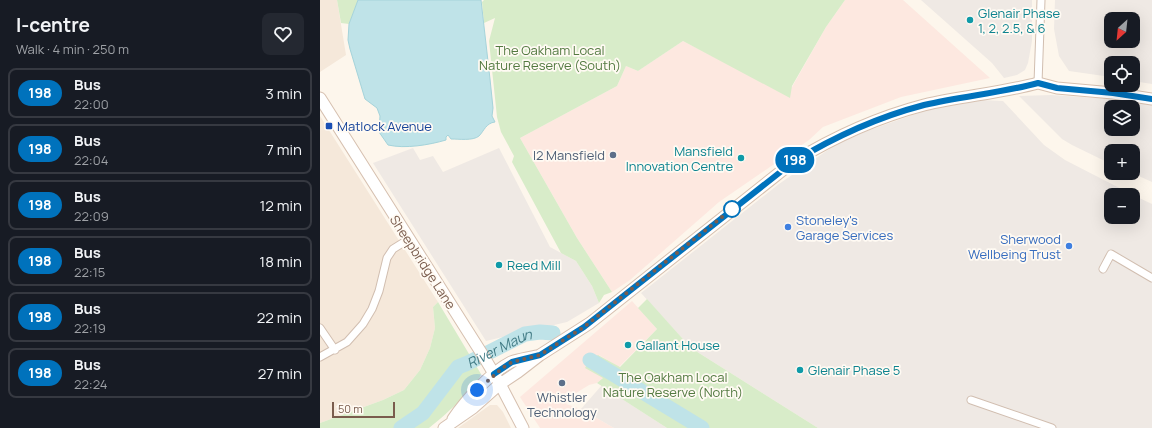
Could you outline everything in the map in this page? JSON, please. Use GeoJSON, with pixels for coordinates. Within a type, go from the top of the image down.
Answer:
{"type":"FeatureCollection","features":[{"type":"Feature","properties":{"kind":"street"},"geometry":{"type":"LineString","coordinates":[[1038,83],[1041,0]]}},
{"type":"Feature","properties":{"kind":"street"},"geometry":{"type":"LineString","coordinates":[[447,425],[465,402],[497,379],[512,362],[540,355],[590,323],[793,162],[821,145],[850,131],[924,105],[1038,83],[1057,88],[1113,93],[1152,99]]}},
{"type":"Feature","properties":{"kind":"street","name":"Sheepbridge Lane"},"geometry":{"type":"LineString","coordinates":[[320,98],[497,379],[523,428]]}},
{"type":"Feature","properties":{"kind":"street"},"geometry":{"type":"LineString","coordinates":[[320,357],[347,342],[363,324],[372,309],[379,292],[387,258],[393,249],[409,239]]}},
{"type":"Feature","properties":{"kind":"street"},"geometry":{"type":"LineString","coordinates":[[1103,269],[1111,254],[1152,278]]}},
{"type":"Feature","properties":{"kind":"street"},"geometry":{"type":"LineString","coordinates":[[320,328],[335,350]]}},
{"type":"Feature","properties":{"kind":"street"},"geometry":{"type":"LineString","coordinates":[[971,400],[1052,428]]}},
{"type":"Feature","properties":{"kind":"shaded area"},"geometry":{"type":"Polygon","coordinates":[[[320,0],[337,0],[346,55],[320,72],[320,0]]]}},
{"type":"Feature","properties":{"kind":"shaded area"},"geometry":{"type":"Polygon","coordinates":[[[845,0],[903,0],[990,78],[901,97],[823,127],[809,140],[719,202],[630,280],[612,292],[577,238],[520,138],[617,86],[626,66],[638,71],[683,41],[716,58],[792,87],[826,27],[845,0]]]}},
{"type":"Feature","properties":{"kind":"shaded area"},"geometry":{"type":"Polygon","coordinates":[[[921,0],[1032,0],[1032,41],[1028,63],[1025,70],[1017,75],[1004,78],[992,63],[921,0]]]}},
{"type":"Feature","properties":{"kind":"shaded area"},"geometry":{"type":"Polygon","coordinates":[[[1055,0],[1152,0],[1152,84],[1140,82],[1140,56],[1104,56],[1104,76],[1069,71],[1059,56],[1054,29],[1055,0]]]}},
{"type":"Feature","properties":{"kind":"shaded area"},"geometry":{"type":"Polygon","coordinates":[[[1051,95],[1118,100],[1104,100],[1104,136],[1140,136],[1140,103],[1152,105],[1152,182],[1140,177],[1140,144],[1104,144],[1104,161],[1062,139],[1019,96],[1051,95]]]}},
{"type":"Feature","properties":{"kind":"shaded area"},"geometry":{"type":"Polygon","coordinates":[[[982,100],[1003,101],[1044,145],[1065,160],[1119,188],[1104,188],[1104,224],[1140,224],[1140,198],[1152,204],[1152,428],[818,428],[691,348],[641,293],[779,184],[835,145],[864,132],[927,110],[982,100]]]}},
{"type":"Feature","properties":{"kind":"shaded area"},"geometry":{"type":"Polygon","coordinates":[[[320,116],[438,302],[433,307],[435,328],[430,348],[420,370],[404,390],[383,400],[320,423],[320,116]]]}},
{"type":"Feature","properties":{"kind":"shaded area"},"geometry":{"type":"Polygon","coordinates":[[[413,148],[420,160],[433,156],[443,172],[499,148],[550,247],[576,261],[592,286],[599,303],[567,322],[486,341],[373,163],[413,148]]]}},
{"type":"Feature","properties":{"kind":"shaded area"},"geometry":{"type":"Polygon","coordinates":[[[632,301],[657,329],[619,367],[599,355],[603,378],[597,383],[589,385],[568,398],[566,404],[581,409],[614,428],[540,428],[520,397],[632,301]]]}},
{"type":"Feature","properties":{"kind":"shaded area"},"geometry":{"type":"Polygon","coordinates":[[[602,385],[667,428],[614,428],[581,409],[602,385]]]}},
{"type":"Feature","properties":{"kind":"shaded area"},"geometry":{"type":"Polygon","coordinates":[[[490,405],[497,405],[503,412],[511,428],[458,428],[490,405]]]}},
{"type":"Feature","properties":{"kind":"green space"},"geometry":{"type":"Polygon","coordinates":[[[337,0],[358,0],[349,24],[341,23],[337,0]]]}},
{"type":"Feature","properties":{"kind":"green space","name":"The Oakham Local Nature Reserve (South)"},"geometry":{"type":"Polygon","coordinates":[[[484,0],[845,0],[826,27],[792,86],[790,98],[683,41],[638,71],[626,66],[617,86],[520,138],[577,238],[612,292],[604,295],[599,303],[592,286],[576,261],[561,253],[512,162],[514,156],[501,132],[497,117],[489,41],[495,18],[484,23],[482,2],[484,0]]]}},
{"type":"Feature","properties":{"kind":"green space","name":"The Oakham Local Nature Reserve (North)"},"geometry":{"type":"Polygon","coordinates":[[[647,299],[691,348],[818,428],[667,428],[597,383],[603,378],[585,368],[590,360],[598,355],[620,367],[657,329],[638,308],[647,299]]]}},
{"type":"Feature","properties":{"kind":"green space"},"geometry":{"type":"Polygon","coordinates":[[[438,302],[481,374],[466,394],[429,428],[320,428],[320,423],[383,400],[404,390],[420,370],[430,348],[435,328],[433,307],[438,302]]]}},
{"type":"Feature","properties":{"kind":"water"},"geometry":{"type":"Polygon","coordinates":[[[358,0],[481,0],[493,108],[492,116],[495,122],[489,124],[479,136],[473,139],[451,139],[448,135],[446,140],[425,145],[402,147],[388,145],[379,132],[380,116],[377,108],[365,99],[348,40],[349,24],[358,0]]]}},
{"type":"Feature","properties":{"kind":"waterway","name":"River Maun"},"geometry":{"type":"LineString","coordinates":[[401,428],[423,413],[458,367],[525,334],[540,332],[553,333]]}},
{"type":"Feature","properties":{"kind":"waterway","name":"River Maun"},"geometry":{"type":"LineString","coordinates":[[590,360],[702,428]]}},
{"type":"Feature","properties":{"kind":"bus line","name":"198"},"geometry":{"type":"LineString","coordinates":[[494,374],[512,362],[540,355],[584,327],[793,162],[821,145],[850,131],[924,105],[1038,83],[1057,88],[1113,93],[1152,99]]}},
{"type":"Feature","properties":{"kind":"place","name":"Glenair Phase 1, 2, 2.5, & 6"},"geometry":{"type":"Point","coordinates":[970,20]}},
{"type":"Feature","properties":{"kind":"place","name":"Matlock Avenue"},"geometry":{"type":"Point","coordinates":[329,126]}},
{"type":"Feature","properties":{"kind":"place","name":"I2 Mansfield"},"geometry":{"type":"Point","coordinates":[613,155]}},
{"type":"Feature","properties":{"kind":"place","name":"Mansfield Innovation Centre"},"geometry":{"type":"Point","coordinates":[741,158]}},
{"type":"Feature","properties":{"kind":"place","name":"Stoneley's Garage Services"},"geometry":{"type":"Point","coordinates":[788,227]}},
{"type":"Feature","properties":{"kind":"place","name":"Sherwood Wellbeing Trust"},"geometry":{"type":"Point","coordinates":[1069,246]}},
{"type":"Feature","properties":{"kind":"place","name":"Reed Mill"},"geometry":{"type":"Point","coordinates":[499,265]}},
{"type":"Feature","properties":{"kind":"place","name":"Gallant House"},"geometry":{"type":"Point","coordinates":[628,345]}},
{"type":"Feature","properties":{"kind":"place","name":"Glenair Phase 5"},"geometry":{"type":"Point","coordinates":[800,370]}},
{"type":"Feature","properties":{"kind":"place","name":"Whistler Technology"},"geometry":{"type":"Point","coordinates":[562,383]}},
{"type":"Feature","properties":{"kind":"route"},"geometry":{"type":"LineString","coordinates":[[477,390],[494,374],[512,362],[540,355],[584,327],[732,209]]}}]}
